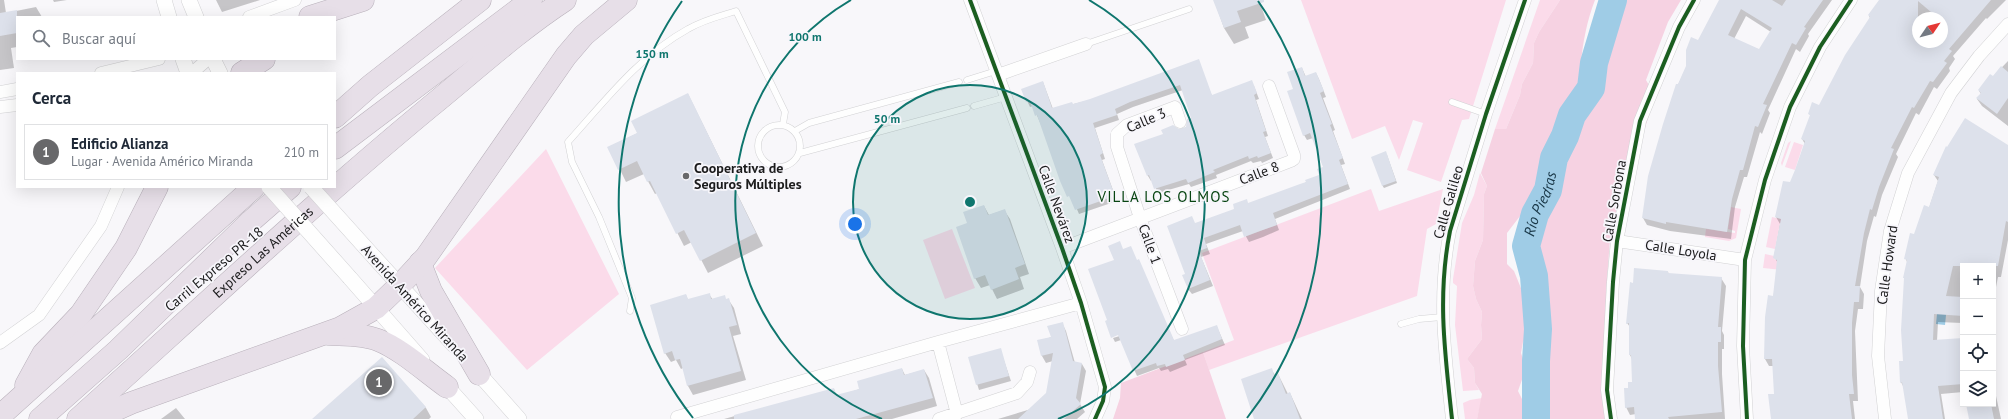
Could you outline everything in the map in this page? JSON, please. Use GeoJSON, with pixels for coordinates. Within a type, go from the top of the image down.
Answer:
{"type":"FeatureCollection","features":[{"type":"Feature","properties":{"kind":"highway"},"geometry":{"type":"LineString","coordinates":[[313,16],[363,0]]}},
{"type":"Feature","properties":{"kind":"highway"},"geometry":{"type":"LineString","coordinates":[[336,16],[366,0]]}},
{"type":"Feature","properties":{"kind":"highway"},"geometry":{"type":"LineString","coordinates":[[336,116],[370,86],[480,0]]}},
{"type":"Feature","properties":{"kind":"highway"},"geometry":{"type":"LineString","coordinates":[[336,147],[531,0]]}},
{"type":"Feature","properties":{"kind":"highway","name":"Expreso Las Américas"},"geometry":{"type":"LineString","coordinates":[[336,188],[495,54],[565,0]]}},
{"type":"Feature","properties":{"kind":"highway"},"geometry":{"type":"LineString","coordinates":[[96,419],[131,403],[340,328],[376,308],[420,263],[566,56],[584,36],[626,0]]}},
{"type":"Feature","properties":{"kind":"highway"},"geometry":{"type":"LineString","coordinates":[[336,164],[454,57]]}},
{"type":"Feature","properties":{"kind":"highway"},"geometry":{"type":"LineString","coordinates":[[244,72],[262,60]]}},
{"type":"Feature","properties":{"kind":"highway"},"geometry":{"type":"LineString","coordinates":[[18,400],[44,354],[81,314],[126,248],[156,188]]}},
{"type":"Feature","properties":{"kind":"highway"},"geometry":{"type":"LineString","coordinates":[[0,416],[253,188]]}},
{"type":"Feature","properties":{"kind":"highway","name":"Carril Expreso PR-18"},"geometry":{"type":"LineString","coordinates":[[118,350],[251,221],[289,188]]}},
{"type":"Feature","properties":{"kind":"highway","name":"Carril Expreso PR-18"},"geometry":{"type":"LineString","coordinates":[[40,419],[118,350],[260,232],[309,188]]}},
{"type":"Feature","properties":{"kind":"highway","name":"Expreso Las Américas"},"geometry":{"type":"LineString","coordinates":[[78,419],[336,188]]}},
{"type":"Feature","properties":{"kind":"highway"},"geometry":{"type":"LineString","coordinates":[[420,263],[431,291],[480,374]]}},
{"type":"Feature","properties":{"kind":"highway"},"geometry":{"type":"LineString","coordinates":[[323,334],[360,336],[377,339],[398,351],[447,387]]}},
{"type":"Feature","properties":{"kind":"street"},"geometry":{"type":"LineString","coordinates":[[189,0],[196,16]]}},
{"type":"Feature","properties":{"kind":"street"},"geometry":{"type":"LineString","coordinates":[[252,16],[295,0]]}},
{"type":"Feature","properties":{"kind":"street","name":"Calle Nevárez"},"geometry":{"type":"LineString","coordinates":[[970,0],[1062,248],[1080,303],[1104,387],[1103,401],[1095,419]]}},
{"type":"Feature","properties":{"kind":"street","name":"Calle Galileo"},"geometry":{"type":"LineString","coordinates":[[1452,419],[1442,317],[1444,273],[1450,231],[1486,114],[1525,0]]}},
{"type":"Feature","properties":{"kind":"street","name":"Calle Sorbona"},"geometry":{"type":"LineString","coordinates":[[1611,419],[1608,390],[1613,282],[1617,240],[1640,121],[1678,27],[1694,0]]}},
{"type":"Feature","properties":{"kind":"street"},"geometry":{"type":"LineString","coordinates":[[1747,419],[1742,346],[1745,260],[1765,180],[1790,107],[1820,47],[1851,0]]}},
{"type":"Feature","properties":{"kind":"street","name":"Calle Howard"},"geometry":{"type":"LineString","coordinates":[[1885,419],[1878,356],[1881,292],[1890,231],[1908,173],[1951,94],[1979,56],[2008,24]]}},
{"type":"Feature","properties":{"kind":"street"},"geometry":{"type":"LineString","coordinates":[[997,73],[1086,44]]}},
{"type":"Feature","properties":{"kind":"street"},"geometry":{"type":"LineString","coordinates":[[105,72],[126,60]]}},
{"type":"Feature","properties":{"kind":"street"},"geometry":{"type":"LineString","coordinates":[[107,72],[155,60]]}},
{"type":"Feature","properties":{"kind":"street"},"geometry":{"type":"LineString","coordinates":[[184,60],[188,72]]}},
{"type":"Feature","properties":{"kind":"street"},"geometry":{"type":"LineString","coordinates":[[193,72],[207,60]]}},
{"type":"Feature","properties":{"kind":"street"},"geometry":{"type":"LineString","coordinates":[[214,60],[220,72]]}},
{"type":"Feature","properties":{"kind":"street","name":"Calle 8"},"geometry":{"type":"LineString","coordinates":[[1062,248],[1294,159],[1294,155],[1269,86]]}},
{"type":"Feature","properties":{"kind":"street"},"geometry":{"type":"LineString","coordinates":[[0,92],[16,89]]}},
{"type":"Feature","properties":{"kind":"street"},"geometry":{"type":"LineString","coordinates":[[0,107],[16,105]]}},
{"type":"Feature","properties":{"kind":"street","name":"Calle 3"},"geometry":{"type":"LineString","coordinates":[[1117,134],[1127,126],[1175,107],[1180,122]]}},
{"type":"Feature","properties":{"kind":"street","name":"Calle 1"},"geometry":{"type":"LineString","coordinates":[[1117,134],[1117,147],[1140,218],[1182,329]]}},
{"type":"Feature","properties":{"kind":"street"},"geometry":{"type":"LineString","coordinates":[[0,343],[39,315],[101,226],[118,188]]}},
{"type":"Feature","properties":{"kind":"street"},"geometry":{"type":"LineString","coordinates":[[270,188],[476,419]]}},
{"type":"Feature","properties":{"kind":"street","name":"Avenida Américo Miranda"},"geometry":{"type":"LineString","coordinates":[[311,188],[374,257],[401,284],[519,419]]}},
{"type":"Feature","properties":{"kind":"street","name":"Calle Loyola"},"geometry":{"type":"LineString","coordinates":[[1617,240],[1745,260]]}},
{"type":"Feature","properties":{"kind":"street"},"geometry":{"type":"LineString","coordinates":[[677,417],[1080,303]]}},
{"type":"Feature","properties":{"kind":"street"},"geometry":{"type":"LineString","coordinates":[[938,342],[956,414]]}},
{"type":"Feature","properties":{"kind":"street"},"geometry":{"type":"LineString","coordinates":[[939,419],[1016,393],[1027,382],[1030,372]]}},
{"type":"Feature","properties":{"kind":"lane"},"geometry":{"type":"LineString","coordinates":[[1086,44],[1190,10]]}},
{"type":"Feature","properties":{"kind":"lane"},"geometry":{"type":"LineString","coordinates":[[630,311],[632,298],[599,217],[572,162],[568,142],[645,58],[687,29],[710,19],[736,11],[785,112],[784,124]]}},
{"type":"Feature","properties":{"kind":"lane"},"geometry":{"type":"LineString","coordinates":[[967,80],[997,73]]}},
{"type":"Feature","properties":{"kind":"lane"},"geometry":{"type":"LineString","coordinates":[[795,131],[808,123],[959,82]]}},
{"type":"Feature","properties":{"kind":"lane"},"geometry":{"type":"LineString","coordinates":[[974,106],[1006,98]]}},
{"type":"Feature","properties":{"kind":"lane"},"geometry":{"type":"LineString","coordinates":[[1452,102],[1486,114]]}},
{"type":"Feature","properties":{"kind":"lane"},"geometry":{"type":"LineString","coordinates":[[800,154],[967,108]]}},
{"type":"Feature","properties":{"kind":"lane"},"geometry":{"type":"LineString","coordinates":[[776,124],[784,124],[795,131],[800,142],[800,154],[796,160],[783,167],[768,164],[759,153],[758,145],[763,132],[776,124]]}},
{"type":"Feature","properties":{"kind":"lane"},"geometry":{"type":"LineString","coordinates":[[1401,324],[1419,319],[1442,317]]}},
{"type":"Feature","properties":{"kind":"shaded area"},"geometry":{"type":"Polygon","coordinates":[[[1301,0],[1506,0],[1469,119],[1462,120],[1441,182],[1407,170],[1423,123],[1413,120],[1399,160],[1385,126],[1352,139],[1301,0]]]}},
{"type":"Feature","properties":{"kind":"shaded area"},"geometry":{"type":"Polygon","coordinates":[[[1540,0],[1560,0],[1539,32],[1534,43],[1533,63],[1522,84],[1520,95],[1506,129],[1495,129],[1540,0]]]}},
{"type":"Feature","properties":{"kind":"shaded area"},"geometry":{"type":"Polygon","coordinates":[[[1560,0],[1595,0],[1584,39],[1581,63],[1587,68],[1586,79],[1581,90],[1562,107],[1546,151],[1533,199],[1507,233],[1507,264],[1514,271],[1531,313],[1529,333],[1523,342],[1521,353],[1526,368],[1518,391],[1527,409],[1529,419],[1477,419],[1482,394],[1475,383],[1474,368],[1467,359],[1482,339],[1482,312],[1476,299],[1473,286],[1475,261],[1483,240],[1484,194],[1487,186],[1481,173],[1495,129],[1506,129],[1520,95],[1522,84],[1533,63],[1534,43],[1539,32],[1560,0]]]}},
{"type":"Feature","properties":{"kind":"shaded area"},"geometry":{"type":"Polygon","coordinates":[[[1623,0],[1681,0],[1668,22],[1646,80],[1655,96],[1610,239],[1606,294],[1605,419],[1541,419],[1541,376],[1546,323],[1541,314],[1539,304],[1546,292],[1546,278],[1540,250],[1540,218],[1551,195],[1559,167],[1557,160],[1570,146],[1581,117],[1596,90],[1589,84],[1591,69],[1602,62],[1617,26],[1623,0]]]}},
{"type":"Feature","properties":{"kind":"shaded area"},"geometry":{"type":"Polygon","coordinates":[[[1791,141],[1782,166],[1781,163],[1788,143],[1791,141]]]}},
{"type":"Feature","properties":{"kind":"shaded area"},"geometry":{"type":"Polygon","coordinates":[[[1794,142],[1803,145],[1795,170],[1785,167],[1794,142]]]}},
{"type":"Feature","properties":{"kind":"shaded area"},"geometry":{"type":"Polygon","coordinates":[[[546,149],[619,294],[527,370],[435,268],[546,149]]]}},
{"type":"Feature","properties":{"kind":"shaded area"},"geometry":{"type":"Polygon","coordinates":[[[1480,173],[1487,186],[1484,194],[1483,240],[1475,261],[1473,286],[1476,299],[1482,312],[1482,339],[1467,359],[1474,368],[1475,383],[1479,390],[1463,391],[1455,325],[1457,286],[1453,283],[1453,279],[1462,223],[1474,195],[1480,173]]]}},
{"type":"Feature","properties":{"kind":"shaded area"},"geometry":{"type":"Polygon","coordinates":[[[1371,189],[1379,211],[1443,189],[1436,224],[1427,229],[1417,296],[1209,370],[1203,352],[1234,340],[1202,253],[1371,189]]]}},
{"type":"Feature","properties":{"kind":"shaded area"},"geometry":{"type":"Polygon","coordinates":[[[1731,207],[1741,209],[1736,238],[1729,241],[1705,237],[1706,229],[1735,233],[1735,231],[1728,229],[1731,207]]]}},
{"type":"Feature","properties":{"kind":"shaded area"},"geometry":{"type":"Polygon","coordinates":[[[1772,217],[1821,228],[1814,273],[1763,268],[1765,254],[1774,256],[1775,260],[1805,263],[1810,238],[1799,235],[1801,227],[1780,223],[1775,249],[1766,247],[1772,217]]]}},
{"type":"Feature","properties":{"kind":"shaded area"},"geometry":{"type":"Polygon","coordinates":[[[952,229],[975,288],[945,299],[923,240],[952,229]]]}},
{"type":"Feature","properties":{"kind":"shaded area"},"geometry":{"type":"Polygon","coordinates":[[[1203,352],[1226,419],[1113,419],[1120,398],[1121,383],[1203,352]]]}},
{"type":"Feature","properties":{"kind":"shaded area"},"geometry":{"type":"Polygon","coordinates":[[[1482,398],[1477,419],[1465,419],[1463,403],[1482,398]]]}},
{"type":"Feature","properties":{"kind":"water"},"geometry":{"type":"Polygon","coordinates":[[[1938,304],[1947,305],[1945,325],[1936,324],[1938,304]]]}},
{"type":"Feature","properties":{"kind":"building"},"geometry":{"type":"Polygon","coordinates":[[[1213,0],[1264,0],[1264,2],[1237,11],[1241,22],[1224,28],[1213,0]]]}},
{"type":"Feature","properties":{"kind":"building"},"geometry":{"type":"Polygon","coordinates":[[[1719,0],[1772,0],[1782,6],[1786,0],[1823,0],[1804,27],[1806,28],[1796,45],[1792,43],[1763,104],[1767,105],[1758,127],[1755,126],[1743,170],[1740,170],[1732,199],[1727,232],[1666,222],[1666,224],[1642,218],[1648,176],[1676,84],[1678,84],[1686,66],[1686,50],[1691,37],[1698,40],[1719,0]],[[1741,9],[1728,35],[1759,49],[1772,28],[1741,9]]]}},
{"type":"Feature","properties":{"kind":"building"},"geometry":{"type":"Polygon","coordinates":[[[1879,0],[1991,0],[1949,49],[1952,51],[1944,61],[1947,63],[1933,82],[1930,81],[1914,108],[1912,107],[1891,148],[1894,149],[1879,187],[1872,210],[1870,209],[1864,233],[1855,286],[1860,286],[1859,302],[1854,302],[1852,323],[1852,375],[1854,394],[1849,394],[1852,419],[1771,419],[1768,394],[1774,394],[1772,359],[1764,359],[1765,317],[1768,295],[1773,296],[1777,260],[1773,258],[1781,219],[1775,217],[1783,181],[1790,182],[1795,170],[1805,141],[1801,139],[1810,115],[1808,114],[1812,102],[1819,105],[1845,55],[1870,17],[1868,15],[1879,0]]]}},
{"type":"Feature","properties":{"kind":"building"},"geometry":{"type":"Polygon","coordinates":[[[17,10],[16,33],[0,36],[0,13],[17,10]]]}},
{"type":"Feature","properties":{"kind":"building"},"geometry":{"type":"Polygon","coordinates":[[[1199,59],[1212,95],[1252,80],[1257,93],[1254,95],[1266,131],[1263,132],[1271,153],[1258,158],[1257,156],[1249,159],[1248,156],[1213,170],[1215,172],[1188,183],[1186,179],[1154,189],[1134,144],[1163,134],[1161,130],[1173,125],[1179,129],[1186,127],[1187,119],[1191,118],[1180,85],[1130,102],[1115,109],[1117,115],[1093,123],[1103,153],[1100,155],[1115,196],[1075,210],[1060,181],[1037,115],[1035,116],[1030,101],[1026,102],[1021,89],[1043,81],[1052,108],[1072,102],[1073,104],[1090,99],[1199,59]]]}},
{"type":"Feature","properties":{"kind":"building"},"geometry":{"type":"Polygon","coordinates":[[[2001,66],[2008,72],[2008,98],[1997,114],[1976,98],[1981,93],[1978,90],[1990,74],[1993,76],[2001,66]]]}},
{"type":"Feature","properties":{"kind":"building"},"geometry":{"type":"Polygon","coordinates":[[[1302,67],[1305,76],[1316,72],[1324,91],[1320,93],[1332,124],[1330,125],[1343,158],[1339,160],[1348,184],[1273,213],[1277,225],[1244,237],[1240,225],[1204,238],[1207,248],[1199,251],[1210,280],[1188,289],[1182,275],[1185,274],[1167,226],[1192,216],[1195,223],[1198,222],[1234,209],[1233,204],[1247,199],[1248,203],[1306,182],[1305,180],[1319,175],[1317,169],[1323,167],[1310,133],[1303,136],[1287,91],[1293,89],[1287,72],[1302,67]]]}},
{"type":"Feature","properties":{"kind":"building","name":"Cooperativa de Seguros Múltiples"},"geometry":{"type":"Polygon","coordinates":[[[688,93],[756,233],[700,261],[684,230],[676,234],[650,181],[647,182],[637,161],[618,170],[607,147],[637,133],[631,121],[688,93]]]}},
{"type":"Feature","properties":{"kind":"building"},"geometry":{"type":"Polygon","coordinates":[[[1965,118],[2008,145],[2008,222],[2006,221],[1998,266],[1996,266],[1996,263],[1960,263],[1960,266],[1953,266],[1946,296],[1960,297],[1960,316],[1934,314],[1933,340],[1960,338],[1960,384],[1938,386],[1943,419],[1908,419],[1902,382],[1900,383],[1899,361],[1903,361],[1901,330],[1903,278],[1907,260],[1904,259],[1910,233],[1914,234],[1924,205],[1929,207],[1939,177],[1933,175],[1946,146],[1947,147],[1965,118]]]}},
{"type":"Feature","properties":{"kind":"building"},"geometry":{"type":"Polygon","coordinates":[[[1386,151],[1396,181],[1382,186],[1371,157],[1386,151]]]}},
{"type":"Feature","properties":{"kind":"building"},"geometry":{"type":"Polygon","coordinates":[[[984,205],[988,215],[1005,209],[1025,264],[1015,268],[1019,279],[991,290],[985,275],[974,279],[956,227],[967,223],[963,212],[984,205]]]}},
{"type":"Feature","properties":{"kind":"building"},"geometry":{"type":"Polygon","coordinates":[[[1120,241],[1123,249],[1131,246],[1137,260],[1139,259],[1174,340],[1217,325],[1222,339],[1183,355],[1185,360],[1166,367],[1165,364],[1157,366],[1156,363],[1133,371],[1118,335],[1111,338],[1105,321],[1107,320],[1088,269],[1114,260],[1108,246],[1120,241]]]}},
{"type":"Feature","properties":{"kind":"building"},"geometry":{"type":"Polygon","coordinates":[[[1634,268],[1668,271],[1668,273],[1722,277],[1718,327],[1721,327],[1721,342],[1718,342],[1718,366],[1722,412],[1668,417],[1669,419],[1635,419],[1634,407],[1625,408],[1624,388],[1628,388],[1628,382],[1632,382],[1631,355],[1629,355],[1629,323],[1626,324],[1630,282],[1633,283],[1634,268]]]}},
{"type":"Feature","properties":{"kind":"building"},"geometry":{"type":"Polygon","coordinates":[[[710,293],[711,299],[725,295],[726,299],[729,298],[737,325],[729,327],[741,371],[687,386],[680,359],[675,360],[672,351],[664,354],[650,305],[686,294],[688,299],[710,293]]]}},
{"type":"Feature","properties":{"kind":"building"},"geometry":{"type":"Polygon","coordinates":[[[1063,322],[1073,361],[1082,363],[1076,398],[1081,404],[1064,419],[1018,419],[1046,393],[1053,353],[1041,356],[1037,340],[1051,337],[1047,326],[1063,322]]]}},
{"type":"Feature","properties":{"kind":"building"},"geometry":{"type":"Polygon","coordinates":[[[1001,348],[1009,376],[976,385],[968,357],[1001,348]]]}},
{"type":"Feature","properties":{"kind":"building"},"geometry":{"type":"Polygon","coordinates":[[[382,357],[426,407],[413,419],[312,419],[382,357]]]}},
{"type":"Feature","properties":{"kind":"building"},"geometry":{"type":"Polygon","coordinates":[[[902,368],[904,375],[924,369],[933,398],[856,419],[734,419],[734,415],[834,388],[836,395],[859,389],[857,381],[902,368]]]}},
{"type":"Feature","properties":{"kind":"building"},"geometry":{"type":"Polygon","coordinates":[[[1272,368],[1274,375],[1278,373],[1286,394],[1290,392],[1300,419],[1254,419],[1241,379],[1272,368]]]}},
{"type":"Feature","properties":{"kind":"building"},"geometry":{"type":"Polygon","coordinates":[[[1967,407],[1992,407],[1994,419],[1969,419],[1967,407]]]}},
{"type":"Feature","properties":{"kind":"waterway","name":"Río Piedras"},"geometry":{"type":"LineString","coordinates":[[1536,419],[1536,361],[1538,329],[1534,276],[1526,246],[1535,214],[1548,190],[1554,158],[1565,136],[1572,115],[1591,88],[1594,63],[1613,0]]}},
{"type":"Feature","properties":{"kind":"cycle path"},"geometry":{"type":"LineString","coordinates":[[970,0],[1081,303],[1105,387],[1103,401],[1095,419]]}},
{"type":"Feature","properties":{"kind":"cycle path"},"geometry":{"type":"LineString","coordinates":[[1452,419],[1445,348],[1443,302],[1446,255],[1450,231],[1486,114],[1525,0]]}},
{"type":"Feature","properties":{"kind":"cycle path"},"geometry":{"type":"LineString","coordinates":[[1611,419],[1607,390],[1613,282],[1617,241],[1640,121],[1679,27],[1694,0]]}},
{"type":"Feature","properties":{"kind":"cycle path"},"geometry":{"type":"LineString","coordinates":[[1747,419],[1743,346],[1745,260],[1765,180],[1790,107],[1820,47],[1851,0]]}},
{"type":"Feature","properties":{"kind":"place","name":"Cooperativa de Seguros Múltiples"},"geometry":{"type":"Point","coordinates":[686,176]}},
{"type":"Feature","properties":{"kind":"place","name":"Edificio Alianza"},"geometry":{"type":"Point","coordinates":[379,382]}},
{"type":"Feature","properties":{"kind":"district","name":"VILLA LOS OLMOS"},"geometry":{"type":"Point","coordinates":[1164,197]}}]}
